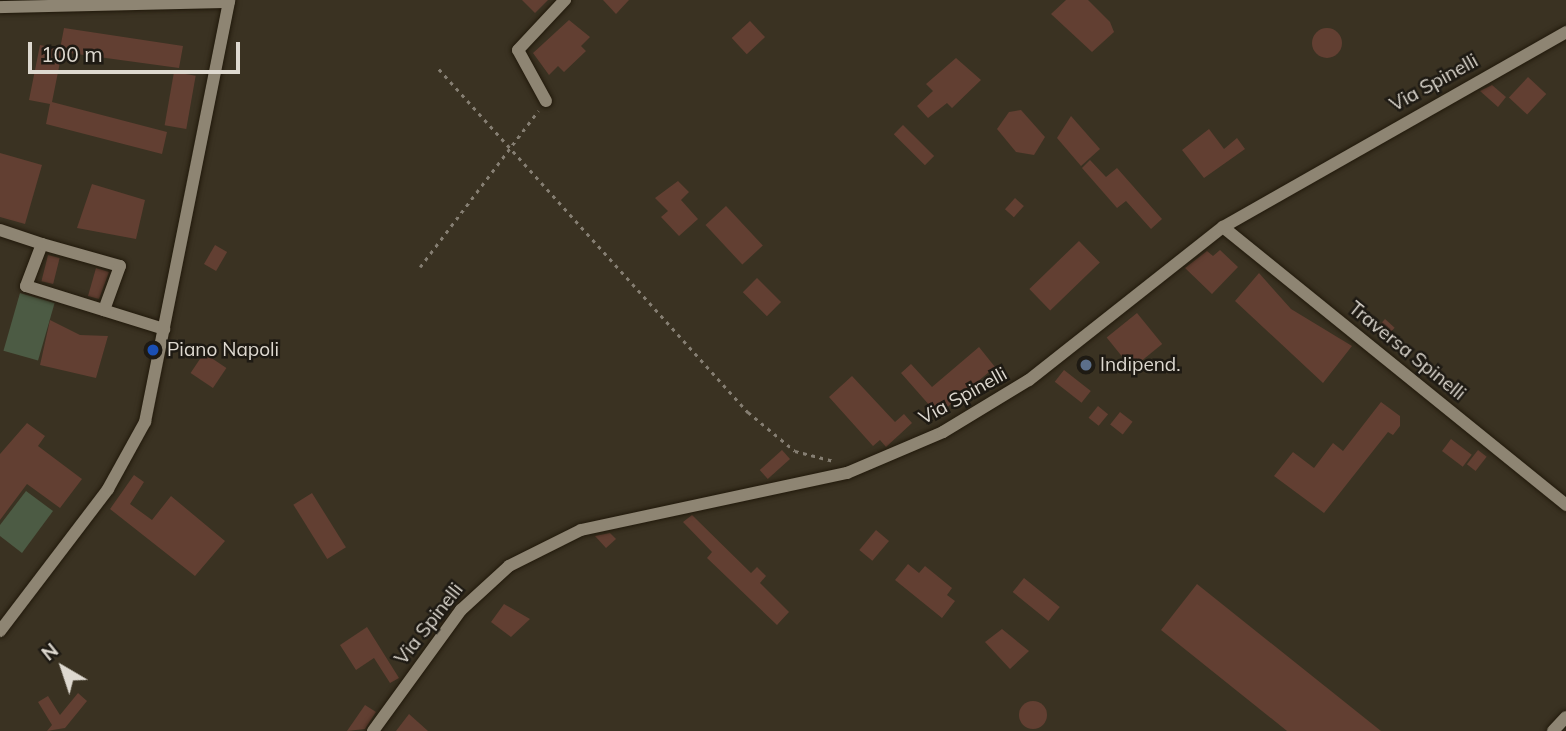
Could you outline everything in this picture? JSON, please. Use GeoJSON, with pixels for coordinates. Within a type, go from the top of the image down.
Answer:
{"type":"FeatureCollection","features":[{"type":"Feature","properties":{"kind":"street"},"geometry":{"type":"LineString","coordinates":[[546,101],[518,51],[565,0]]}},
{"type":"Feature","properties":{"kind":"street"},"geometry":{"type":"LineString","coordinates":[[0,7],[229,1],[164,329],[137,442],[0,631]]}},
{"type":"Feature","properties":{"kind":"street","name":"Via Spinelli"},"geometry":{"type":"LineString","coordinates":[[373,731],[461,610],[509,566],[582,530],[846,473],[943,432],[1029,380],[1223,227],[1566,33]]}},
{"type":"Feature","properties":{"kind":"street","name":"Traversa Spinelli"},"geometry":{"type":"LineString","coordinates":[[1223,227],[1566,505]]}},
{"type":"Feature","properties":{"kind":"street"},"geometry":{"type":"LineString","coordinates":[[0,230],[120,266],[104,310]]}},
{"type":"Feature","properties":{"kind":"street"},"geometry":{"type":"LineString","coordinates":[[42,244],[26,286],[164,329]]}},
{"type":"Feature","properties":{"kind":"street"},"geometry":{"type":"LineString","coordinates":[[1553,731],[1566,717]]}},
{"type":"Feature","properties":{"kind":"path"},"geometry":{"type":"LineString","coordinates":[[439,69],[748,412],[795,451],[838,462],[846,473]]}},
{"type":"Feature","properties":{"kind":"path"},"geometry":{"type":"LineString","coordinates":[[420,267],[546,101]]}},
{"type":"Feature","properties":{"kind":"green space"},"geometry":{"type":"Polygon","coordinates":[[[20,293],[55,303],[38,361],[3,351],[20,293]]]}},
{"type":"Feature","properties":{"kind":"green space"},"geometry":{"type":"Polygon","coordinates":[[[26,491],[53,511],[22,553],[0,536],[0,525],[26,491]]]}},
{"type":"Feature","properties":{"kind":"building"},"geometry":{"type":"Polygon","coordinates":[[[522,0],[548,0],[535,13],[522,0]]]}},
{"type":"Feature","properties":{"kind":"building"},"geometry":{"type":"Polygon","coordinates":[[[603,0],[629,0],[616,14],[603,0]]]}},
{"type":"Feature","properties":{"kind":"building"},"geometry":{"type":"Polygon","coordinates":[[[1066,0],[1088,0],[1110,22],[1114,32],[1092,52],[1051,14],[1066,0]]]}},
{"type":"Feature","properties":{"kind":"building"},"geometry":{"type":"Polygon","coordinates":[[[569,20],[590,37],[581,46],[586,51],[564,72],[558,66],[549,75],[533,53],[569,20]]]}},
{"type":"Feature","properties":{"kind":"building"},"geometry":{"type":"Polygon","coordinates":[[[750,21],[765,37],[747,54],[732,38],[750,21]]]}},
{"type":"Feature","properties":{"kind":"building"},"geometry":{"type":"Polygon","coordinates":[[[64,28],[183,46],[179,68],[62,52],[52,102],[167,132],[162,154],[46,124],[50,104],[29,100],[40,45],[60,49],[64,28]]]}},
{"type":"Feature","properties":{"kind":"building"},"geometry":{"type":"Polygon","coordinates":[[[1327,28],[1333,29],[1341,37],[1341,49],[1333,57],[1327,58],[1321,57],[1313,49],[1312,43],[1313,37],[1321,29],[1327,28]]]}},
{"type":"Feature","properties":{"kind":"building"},"geometry":{"type":"Polygon","coordinates":[[[956,58],[981,80],[952,108],[947,103],[928,118],[917,106],[933,91],[926,84],[956,58]]]}},
{"type":"Feature","properties":{"kind":"building"},"geometry":{"type":"Polygon","coordinates":[[[174,72],[196,76],[186,129],[165,125],[174,72]]]}},
{"type":"Feature","properties":{"kind":"building"},"geometry":{"type":"Polygon","coordinates":[[[1528,77],[1546,94],[1527,115],[1509,97],[1528,77]]]}},
{"type":"Feature","properties":{"kind":"building"},"geometry":{"type":"Polygon","coordinates":[[[1492,85],[1506,97],[1498,107],[1480,91],[1492,85]]]}},
{"type":"Feature","properties":{"kind":"building"},"geometry":{"type":"Polygon","coordinates":[[[1021,110],[1045,137],[1034,155],[1016,152],[997,129],[1009,112],[1021,110]]]}},
{"type":"Feature","properties":{"kind":"building"},"geometry":{"type":"Polygon","coordinates":[[[1071,116],[1100,149],[1081,166],[1057,138],[1071,116]]]}},
{"type":"Feature","properties":{"kind":"building"},"geometry":{"type":"Polygon","coordinates":[[[903,125],[934,156],[925,165],[894,134],[903,125]]]}},
{"type":"Feature","properties":{"kind":"building"},"geometry":{"type":"Polygon","coordinates":[[[1209,129],[1224,149],[1237,138],[1245,149],[1204,178],[1182,150],[1209,129]]]}},
{"type":"Feature","properties":{"kind":"building"},"geometry":{"type":"Polygon","coordinates":[[[0,153],[42,165],[25,224],[0,217],[0,153]]]}},
{"type":"Feature","properties":{"kind":"building"},"geometry":{"type":"Polygon","coordinates":[[[1090,160],[1106,177],[1117,168],[1162,219],[1151,229],[1126,201],[1117,208],[1082,168],[1090,160]]]}},
{"type":"Feature","properties":{"kind":"building"},"geometry":{"type":"Polygon","coordinates":[[[678,181],[689,192],[681,200],[698,219],[679,236],[661,217],[668,211],[655,198],[678,181]]]}},
{"type":"Feature","properties":{"kind":"building"},"geometry":{"type":"Polygon","coordinates":[[[92,184],[145,200],[136,239],[77,228],[92,184]]]}},
{"type":"Feature","properties":{"kind":"building"},"geometry":{"type":"Polygon","coordinates":[[[1015,198],[1024,206],[1014,217],[1005,209],[1015,198]]]}},
{"type":"Feature","properties":{"kind":"building"},"geometry":{"type":"Polygon","coordinates":[[[726,206],[763,245],[742,265],[706,225],[726,206]]]}},
{"type":"Feature","properties":{"kind":"building"},"geometry":{"type":"Polygon","coordinates":[[[1079,241],[1100,263],[1050,311],[1029,289],[1079,241]]]}},
{"type":"Feature","properties":{"kind":"building"},"geometry":{"type":"Polygon","coordinates":[[[215,245],[227,252],[216,271],[204,264],[215,245]]]}},
{"type":"Feature","properties":{"kind":"building"},"geometry":{"type":"Polygon","coordinates":[[[1220,250],[1238,267],[1212,294],[1185,268],[1207,251],[1213,256],[1220,250]]]}},
{"type":"Feature","properties":{"kind":"building"},"geometry":{"type":"Polygon","coordinates":[[[48,255],[60,258],[53,284],[41,281],[48,255]]]}},
{"type":"Feature","properties":{"kind":"building"},"geometry":{"type":"Polygon","coordinates":[[[96,268],[109,272],[99,299],[88,296],[96,268]]]}},
{"type":"Feature","properties":{"kind":"building"},"geometry":{"type":"Polygon","coordinates":[[[1259,273],[1291,309],[1352,346],[1323,383],[1235,301],[1259,273]]]}},
{"type":"Feature","properties":{"kind":"building"},"geometry":{"type":"Polygon","coordinates":[[[757,278],[781,302],[767,316],[743,292],[757,278]]]}},
{"type":"Feature","properties":{"kind":"building"},"geometry":{"type":"Polygon","coordinates":[[[1137,313],[1162,344],[1132,369],[1107,338],[1137,313]]]}},
{"type":"Feature","properties":{"kind":"building"},"geometry":{"type":"Polygon","coordinates":[[[1385,319],[1395,328],[1384,340],[1374,331],[1385,319]]]}},
{"type":"Feature","properties":{"kind":"building"},"geometry":{"type":"Polygon","coordinates":[[[50,320],[80,335],[108,336],[96,378],[40,365],[50,320]]]}},
{"type":"Feature","properties":{"kind":"building"},"geometry":{"type":"Polygon","coordinates":[[[979,347],[995,367],[938,415],[901,373],[911,364],[932,387],[979,347]]]}},
{"type":"Feature","properties":{"kind":"building"},"geometry":{"type":"Polygon","coordinates":[[[204,353],[226,368],[213,388],[191,373],[204,353]]]}},
{"type":"Feature","properties":{"kind":"building"},"geometry":{"type":"Polygon","coordinates":[[[1064,370],[1091,391],[1082,403],[1055,382],[1064,370]]]}},
{"type":"Feature","properties":{"kind":"building"},"geometry":{"type":"Polygon","coordinates":[[[852,376],[895,422],[904,414],[912,423],[886,447],[880,440],[873,446],[829,397],[852,376]]]}},
{"type":"Feature","properties":{"kind":"building"},"geometry":{"type":"Polygon","coordinates":[[[1381,402],[1400,416],[1400,426],[1393,435],[1388,432],[1324,513],[1274,476],[1293,452],[1314,468],[1333,443],[1343,451],[1381,402]]]}},
{"type":"Feature","properties":{"kind":"building"},"geometry":{"type":"Polygon","coordinates":[[[1098,406],[1108,414],[1099,426],[1089,418],[1098,406]]]}},
{"type":"Feature","properties":{"kind":"building"},"geometry":{"type":"Polygon","coordinates":[[[1120,412],[1133,422],[1123,434],[1110,425],[1120,412]]]}},
{"type":"Feature","properties":{"kind":"building"},"geometry":{"type":"Polygon","coordinates":[[[27,423],[45,436],[38,446],[82,479],[60,508],[27,484],[0,520],[0,454],[27,423]]]}},
{"type":"Feature","properties":{"kind":"building"},"geometry":{"type":"Polygon","coordinates":[[[1451,439],[1472,455],[1463,467],[1442,451],[1451,439]]]}},
{"type":"Feature","properties":{"kind":"building"},"geometry":{"type":"Polygon","coordinates":[[[782,450],[790,459],[768,479],[760,470],[782,450]]]}},
{"type":"Feature","properties":{"kind":"building"},"geometry":{"type":"Polygon","coordinates":[[[1478,450],[1487,457],[1476,471],[1467,464],[1478,450]]]}},
{"type":"Feature","properties":{"kind":"building"},"geometry":{"type":"Polygon","coordinates":[[[134,475],[144,482],[130,504],[152,520],[171,496],[225,541],[195,576],[110,509],[134,475]]]}},
{"type":"Feature","properties":{"kind":"building"},"geometry":{"type":"Polygon","coordinates":[[[312,493],[346,547],[327,559],[293,505],[312,493]]]}},
{"type":"Feature","properties":{"kind":"building"},"geometry":{"type":"Polygon","coordinates":[[[692,515],[751,573],[757,567],[766,576],[760,583],[789,612],[777,625],[707,558],[712,552],[683,522],[692,515]]]}},
{"type":"Feature","properties":{"kind":"building"},"geometry":{"type":"Polygon","coordinates":[[[876,530],[889,541],[872,561],[859,550],[876,530]]]}},
{"type":"Feature","properties":{"kind":"building"},"geometry":{"type":"Polygon","coordinates":[[[610,533],[616,539],[606,548],[595,536],[610,533]]]}},
{"type":"Feature","properties":{"kind":"building"},"geometry":{"type":"Polygon","coordinates":[[[908,564],[919,573],[925,566],[952,588],[947,595],[955,601],[942,618],[895,580],[908,564]]]}},
{"type":"Feature","properties":{"kind":"building"},"geometry":{"type":"Polygon","coordinates":[[[1024,578],[1060,607],[1048,621],[1013,592],[1024,578]]]}},
{"type":"Feature","properties":{"kind":"building"},"geometry":{"type":"Polygon","coordinates":[[[1197,584],[1381,731],[1287,731],[1161,630],[1197,584]]]}},
{"type":"Feature","properties":{"kind":"building"},"geometry":{"type":"Polygon","coordinates":[[[504,604],[530,619],[511,637],[491,622],[504,604]]]}},
{"type":"Feature","properties":{"kind":"building"},"geometry":{"type":"Polygon","coordinates":[[[367,627],[399,678],[390,683],[374,658],[356,670],[340,645],[367,627]]]}},
{"type":"Feature","properties":{"kind":"building"},"geometry":{"type":"Polygon","coordinates":[[[1002,629],[1029,651],[1010,669],[985,642],[1002,629]]]}},
{"type":"Feature","properties":{"kind":"building"},"geometry":{"type":"Polygon","coordinates":[[[78,693],[87,701],[65,728],[47,731],[52,725],[38,702],[48,696],[60,715],[78,693]]]}},
{"type":"Feature","properties":{"kind":"building"},"geometry":{"type":"Polygon","coordinates":[[[1033,701],[1043,705],[1047,715],[1043,725],[1033,729],[1023,725],[1019,715],[1023,705],[1033,701]]]}},
{"type":"Feature","properties":{"kind":"building"},"geometry":{"type":"Polygon","coordinates":[[[365,705],[376,712],[365,729],[347,731],[365,705]]]}},
{"type":"Feature","properties":{"kind":"building"},"geometry":{"type":"Polygon","coordinates":[[[409,714],[428,731],[396,731],[409,714]]]}},
{"type":"Feature","properties":{"kind":"place","name":"Piano Napoli"},"geometry":{"type":"Point","coordinates":[153,350]}},
{"type":"Feature","properties":{"kind":"place","name":"Indipend."},"geometry":{"type":"Point","coordinates":[1086,365]}}]}
